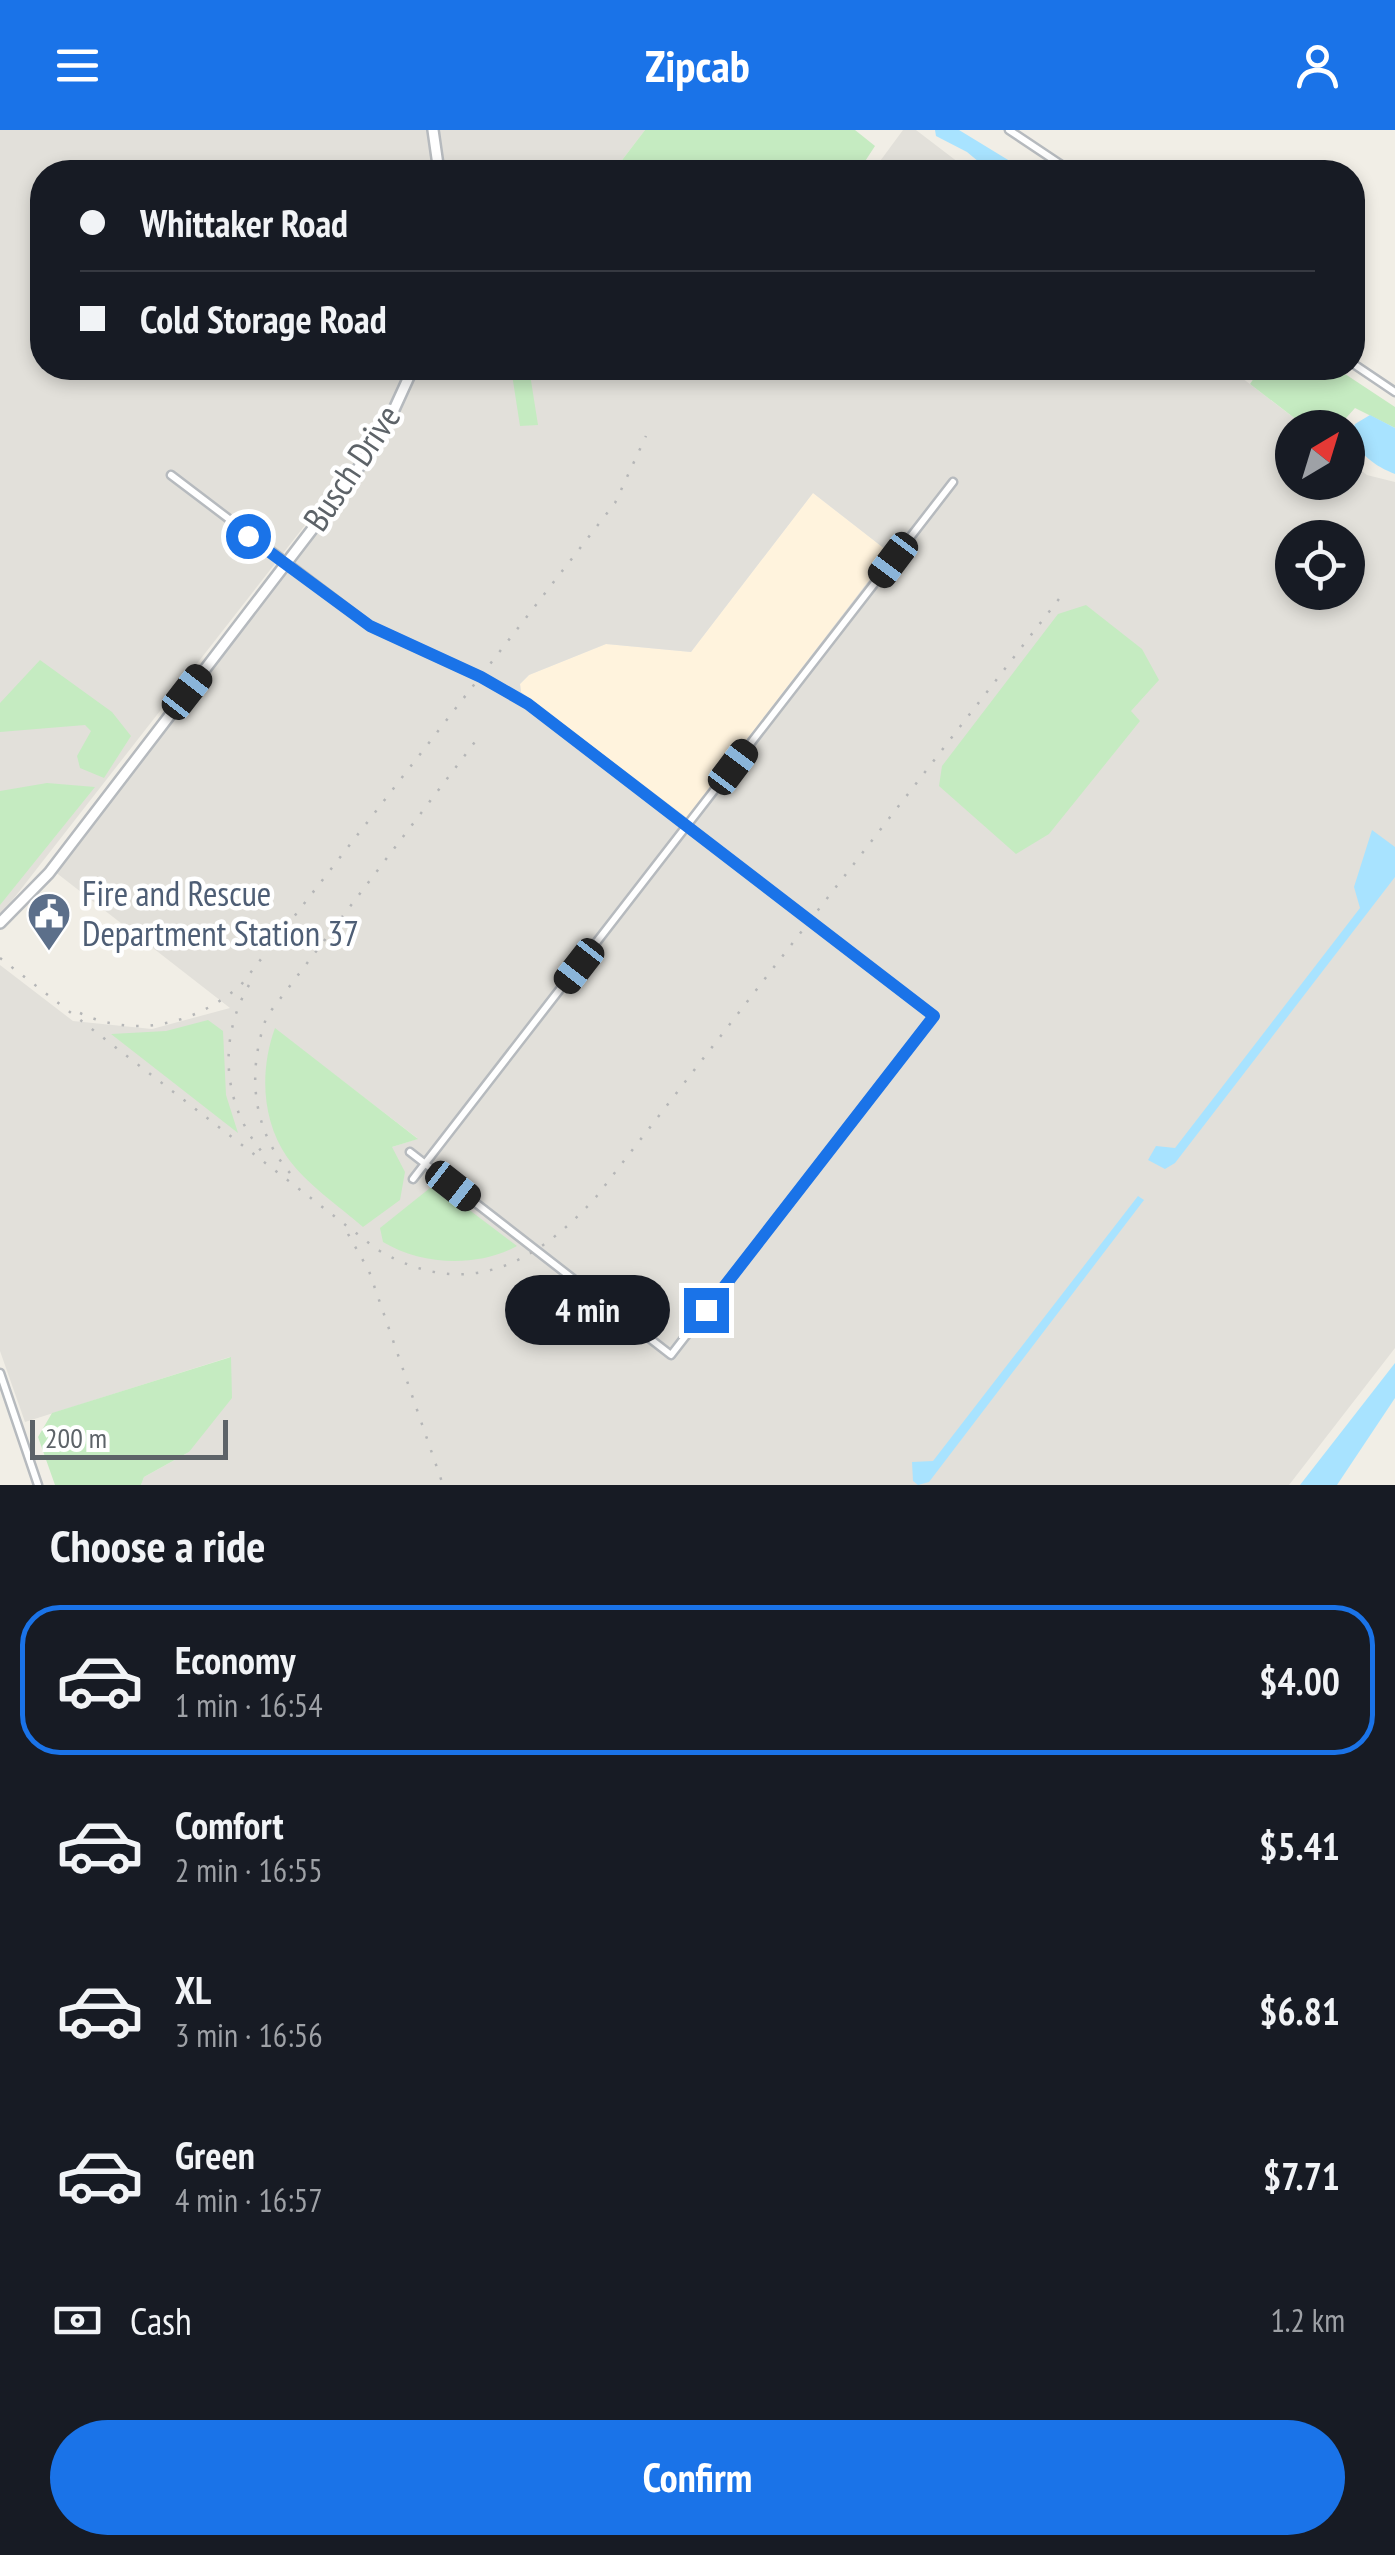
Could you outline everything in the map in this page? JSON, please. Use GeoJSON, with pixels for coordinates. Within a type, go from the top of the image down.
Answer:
{"type":"FeatureCollection","features":[{"type":"Feature","properties":{"kind":"street"},"geometry":{"type":"LineString","coordinates":[[433,130],[437,160]]}},
{"type":"Feature","properties":{"kind":"street"},"geometry":{"type":"LineString","coordinates":[[1009,130],[1054,160]]}},
{"type":"Feature","properties":{"kind":"street"},"geometry":{"type":"LineString","coordinates":[[1365,372],[1395,392]]}},
{"type":"Feature","properties":{"kind":"street","name":"Busch Drive"},"geometry":{"type":"LineString","coordinates":[[0,923],[49,873],[374,447],[407,380]]}},
{"type":"Feature","properties":{"kind":"street"},"geometry":{"type":"LineString","coordinates":[[171,475],[370,626],[507,690],[934,1016],[671,1355],[410,1152]]}},
{"type":"Feature","properties":{"kind":"street"},"geometry":{"type":"LineString","coordinates":[[413,1179],[952,482]]}},
{"type":"Feature","properties":{"kind":"street"},"geometry":{"type":"LineString","coordinates":[[0,1373],[38,1485]]}},
{"type":"Feature","properties":{"kind":"shaded area"},"geometry":{"type":"Polygon","coordinates":[[[0,130],[427,130],[433,160],[30,160],[30,380],[401,380],[373,438],[0,916],[0,130]]]}},
{"type":"Feature","properties":{"kind":"shaded area"},"geometry":{"type":"Polygon","coordinates":[[[438,130],[645,130],[622,160],[443,160],[438,130]]]}},
{"type":"Feature","properties":{"kind":"shaded area"},"geometry":{"type":"Polygon","coordinates":[[[903,130],[916,130],[955,160],[881,160],[903,130]]]}},
{"type":"Feature","properties":{"kind":"shaded area"},"geometry":{"type":"Polygon","coordinates":[[[414,380],[1245,380],[1284,410],[1275,410],[1275,500],[1365,500],[1365,473],[1395,482],[1395,1348],[1289,1485],[141,1485],[144,1477],[189,1452],[230,1357],[25,1422],[0,1351],[0,965],[73,1021],[152,1029],[230,1008],[54,871],[375,454],[414,380]],[[813,493],[691,652],[606,644],[529,675],[520,684],[521,692],[687,818],[890,553],[813,493]],[[275,1029],[392,1147],[417,1138],[275,1029]]]}},
{"type":"Feature","properties":{"kind":"shaded area"},"geometry":{"type":"Polygon","coordinates":[[[813,493],[890,553],[686,818],[521,693],[520,684],[529,675],[606,644],[691,652],[813,493]]]}},
{"type":"Feature","properties":{"kind":"green space"},"geometry":{"type":"Polygon","coordinates":[[[645,130],[855,130],[875,146],[866,160],[622,160],[645,130]]]}},
{"type":"Feature","properties":{"kind":"green space"},"geometry":{"type":"Polygon","coordinates":[[[513,380],[531,380],[538,425],[520,426],[513,380]]]}},
{"type":"Feature","properties":{"kind":"green space"},"geometry":{"type":"Polygon","coordinates":[[[1253,380],[1354,380],[1395,407],[1395,428],[1355,408],[1284,410],[1250,384],[1253,380]]]}},
{"type":"Feature","properties":{"kind":"green space"},"geometry":{"type":"Polygon","coordinates":[[[1086,605],[1142,649],[1159,680],[1131,711],[1140,721],[1049,834],[1016,854],[939,786],[942,766],[1058,614],[1086,605]]]}},
{"type":"Feature","properties":{"kind":"green space"},"geometry":{"type":"Polygon","coordinates":[[[40,660],[112,712],[131,736],[104,778],[80,768],[77,756],[91,731],[85,725],[0,732],[0,703],[40,660]]]}},
{"type":"Feature","properties":{"kind":"green space"},"geometry":{"type":"Polygon","coordinates":[[[47,783],[95,787],[0,905],[0,791],[47,783]]]}},
{"type":"Feature","properties":{"kind":"green space"},"geometry":{"type":"Polygon","coordinates":[[[208,1020],[223,1031],[226,1095],[238,1133],[111,1034],[166,1031],[208,1020]]]}},
{"type":"Feature","properties":{"kind":"green space"},"geometry":{"type":"Polygon","coordinates":[[[275,1028],[418,1139],[392,1147],[405,1172],[400,1200],[363,1227],[303,1176],[278,1142],[268,1110],[265,1077],[275,1028]]]}},
{"type":"Feature","properties":{"kind":"green space"},"geometry":{"type":"Polygon","coordinates":[[[435,1184],[517,1246],[485,1258],[449,1261],[414,1255],[383,1242],[380,1228],[435,1184]]]}},
{"type":"Feature","properties":{"kind":"green space"},"geometry":{"type":"Polygon","coordinates":[[[231,1357],[232,1398],[189,1452],[144,1477],[141,1485],[55,1485],[38,1437],[52,1413],[231,1357]]]}},
{"type":"Feature","properties":{"kind":"water"},"geometry":{"type":"Polygon","coordinates":[[[935,130],[959,130],[1008,160],[977,160],[936,136],[935,130]]]}},
{"type":"Feature","properties":{"kind":"water"},"geometry":{"type":"Polygon","coordinates":[[[1370,415],[1395,428],[1395,474],[1365,456],[1365,418],[1370,415]]]}},
{"type":"Feature","properties":{"kind":"water"},"geometry":{"type":"Polygon","coordinates":[[[1372,830],[1395,847],[1395,877],[1175,1163],[1165,1169],[1148,1160],[1156,1146],[1175,1148],[1360,908],[1354,887],[1372,830]]]}},
{"type":"Feature","properties":{"kind":"water"},"geometry":{"type":"Polygon","coordinates":[[[1138,1196],[1144,1200],[929,1482],[918,1485],[913,1481],[912,1462],[933,1461],[1138,1196]]]}},
{"type":"Feature","properties":{"kind":"water"},"geometry":{"type":"Polygon","coordinates":[[[1395,1363],[1395,1398],[1337,1485],[1300,1485],[1395,1363]]]}},
{"type":"Feature","properties":{"kind":"railway"},"geometry":{"type":"LineString","coordinates":[[80,1013],[122,1025],[165,1023],[205,1009],[241,985],[615,503],[646,436]]}},
{"type":"Feature","properties":{"kind":"railway"},"geometry":{"type":"LineString","coordinates":[[0,958],[378,1250],[440,1273],[469,1274],[496,1268],[523,1258],[548,1242],[596,1197],[1062,595]]}},
{"type":"Feature","properties":{"kind":"railway"},"geometry":{"type":"LineString","coordinates":[[290,1173],[267,1137],[256,1098],[257,1057],[267,1016],[481,734]]}},
{"type":"Feature","properties":{"kind":"railway"},"geometry":{"type":"LineString","coordinates":[[249,985],[232,1027],[229,1071],[239,1114],[263,1153]]}},
{"type":"Feature","properties":{"kind":"railway"},"geometry":{"type":"LineString","coordinates":[[348,1234],[369,1271],[443,1485]]}},
{"type":"Feature","properties":{"kind":"place","name":"Fire and Rescue Department Station 37"},"geometry":{"type":"Point","coordinates":[49,952]}},
{"type":"Feature","properties":{"kind":"route"},"geometry":{"type":"LineString","coordinates":[[248,536],[370,626],[468,670],[528,704],[934,1016],[706,1310]]}}]}
